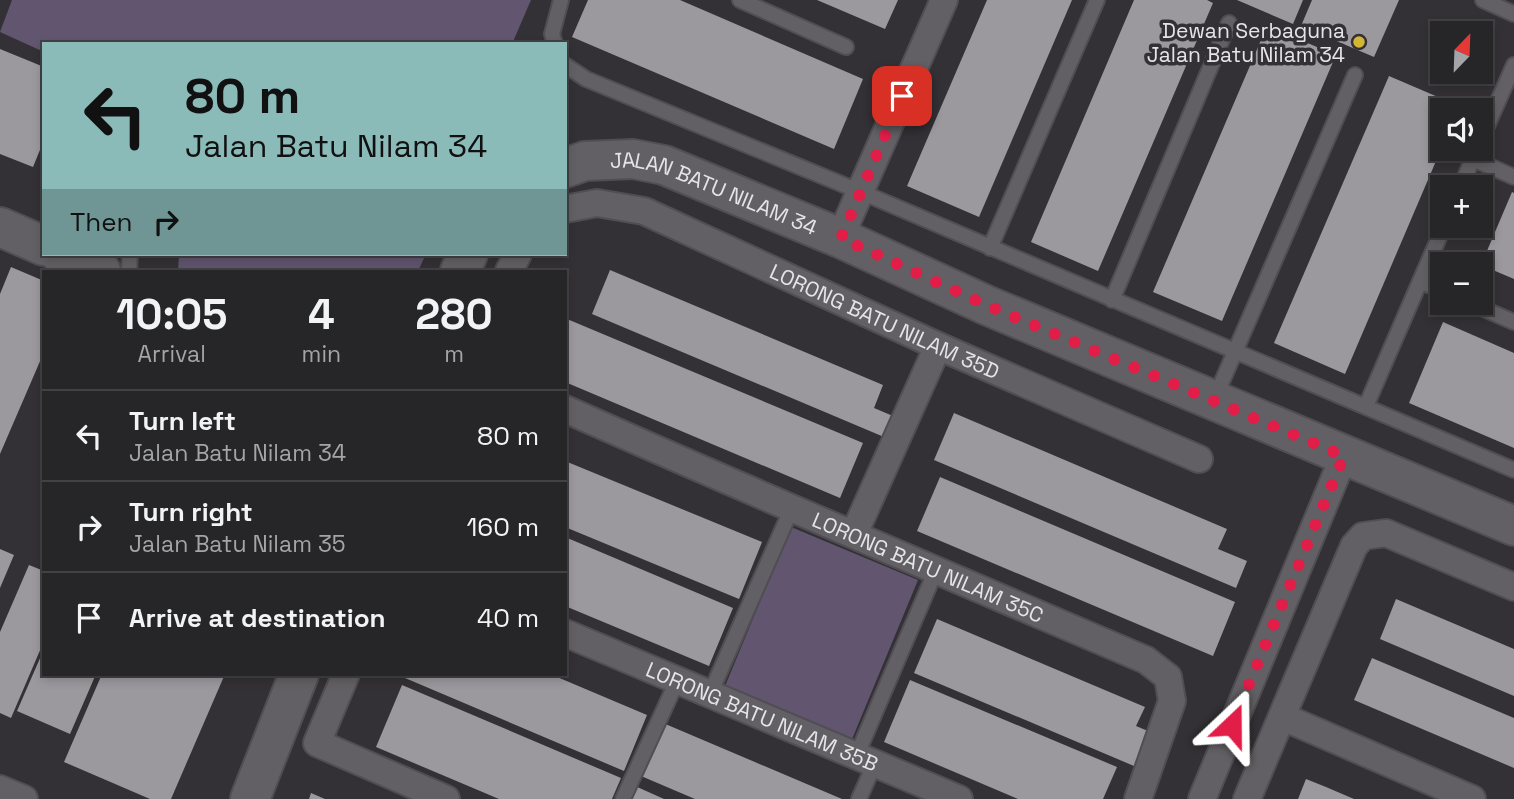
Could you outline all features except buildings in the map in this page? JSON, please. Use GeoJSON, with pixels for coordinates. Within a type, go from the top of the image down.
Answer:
{"type":"FeatureCollection","features":[{"type":"Feature","properties":{"kind":"street"},"geometry":{"type":"LineString","coordinates":[[841,238],[944,0]]}},
{"type":"Feature","properties":{"kind":"street","name":"JALAN BATU NILAM 34"},"geometry":{"type":"LineString","coordinates":[[567,167],[585,161],[633,159],[664,165],[841,238],[986,305],[1514,526]]}},
{"type":"Feature","properties":{"kind":"street","name":"LORONG BATU NILAM 35D"},"geometry":{"type":"LineString","coordinates":[[567,209],[597,203],[644,211],[938,346],[1199,459]]}},
{"type":"Feature","properties":{"kind":"street"},"geometry":{"type":"LineString","coordinates":[[0,227],[42,245]]}},
{"type":"Feature","properties":{"kind":"street"},"geometry":{"type":"LineString","coordinates":[[65,256],[99,270]]}},
{"type":"Feature","properties":{"kind":"street"},"geometry":{"type":"LineString","coordinates":[[854,534],[938,346]]}},
{"type":"Feature","properties":{"kind":"street","name":"LORONG BATU NILAM 35C"},"geometry":{"type":"LineString","coordinates":[[567,411],[790,510],[854,534],[1146,660],[1168,677],[1172,701],[1138,799]]}},
{"type":"Feature","properties":{"kind":"street"},"geometry":{"type":"LineString","coordinates":[[1202,799],[1344,456]]}},
{"type":"Feature","properties":{"kind":"street"},"geometry":{"type":"LineString","coordinates":[[1247,799],[1354,546],[1363,536],[1386,533],[1514,587]]}},
{"type":"Feature","properties":{"kind":"street","name":"LORONG BATU NILAM 35B"},"geometry":{"type":"LineString","coordinates":[[567,634],[959,799]]}},
{"type":"Feature","properties":{"kind":"street"},"geometry":{"type":"LineString","coordinates":[[250,799],[298,676]]}},
{"type":"Feature","properties":{"kind":"street"},"geometry":{"type":"LineString","coordinates":[[345,676],[317,743],[446,799]]}},
{"type":"Feature","properties":{"kind":"street"},"geometry":{"type":"LineString","coordinates":[[1283,717],[1472,799]]}},
{"type":"Feature","properties":{"kind":"lane"},"geometry":{"type":"LineString","coordinates":[[554,42],[552,34],[561,0]]}},
{"type":"Feature","properties":{"kind":"lane"},"geometry":{"type":"LineString","coordinates":[[740,0],[846,47]]}},
{"type":"Feature","properties":{"kind":"lane"},"geometry":{"type":"LineString","coordinates":[[990,248],[1097,0]]}},
{"type":"Feature","properties":{"kind":"lane"},"geometry":{"type":"LineString","coordinates":[[1483,0],[1514,14]]}},
{"type":"Feature","properties":{"kind":"lane"},"geometry":{"type":"LineString","coordinates":[[1112,300],[1229,23]]}},
{"type":"Feature","properties":{"kind":"lane"},"geometry":{"type":"LineString","coordinates":[[1493,113],[1514,65]]}},
{"type":"Feature","properties":{"kind":"lane"},"geometry":{"type":"LineString","coordinates":[[567,66],[586,79],[861,192],[1514,470]]}},
{"type":"Feature","properties":{"kind":"lane"},"geometry":{"type":"LineString","coordinates":[[1213,401],[1355,75]]}},
{"type":"Feature","properties":{"kind":"lane"},"geometry":{"type":"LineString","coordinates":[[1487,161],[1514,177]]}},
{"type":"Feature","properties":{"kind":"lane"},"geometry":{"type":"LineString","coordinates":[[1366,406],[1439,238]]}},
{"type":"Feature","properties":{"kind":"lane"},"geometry":{"type":"LineString","coordinates":[[1420,281],[1430,286]]}},
{"type":"Feature","properties":{"kind":"lane"},"geometry":{"type":"LineString","coordinates":[[1493,312],[1514,321]]}},
{"type":"Feature","properties":{"kind":"lane"},"geometry":{"type":"LineString","coordinates":[[710,694],[790,510]]}},
{"type":"Feature","properties":{"kind":"lane"},"geometry":{"type":"LineString","coordinates":[[859,799],[865,761],[936,570]]}},
{"type":"Feature","properties":{"kind":"lane"},"geometry":{"type":"LineString","coordinates":[[623,799],[677,681]]}},
{"type":"Feature","properties":{"kind":"shaded area"},"geometry":{"type":"Polygon","coordinates":[[[12,0],[531,0],[513,42],[42,42],[42,51],[0,32],[12,0]]]}},
{"type":"Feature","properties":{"kind":"shaded area"},"geometry":{"type":"Polygon","coordinates":[[[179,256],[425,256],[418,270],[178,270],[179,256]]]}},
{"type":"Feature","properties":{"kind":"shaded area"},"geometry":{"type":"Polygon","coordinates":[[[791,527],[918,580],[850,744],[723,691],[791,527]]]}},
{"type":"Feature","properties":{"kind":"place","name":"Dewan Serbaguna Jalan Batu Nilam 34"},"geometry":{"type":"Point","coordinates":[1359,42]}},
{"type":"Feature","properties":{"kind":"route"},"geometry":{"type":"LineString","coordinates":[[902,96],[841,238],[986,305],[1344,456],[1232,725]]}}]}
